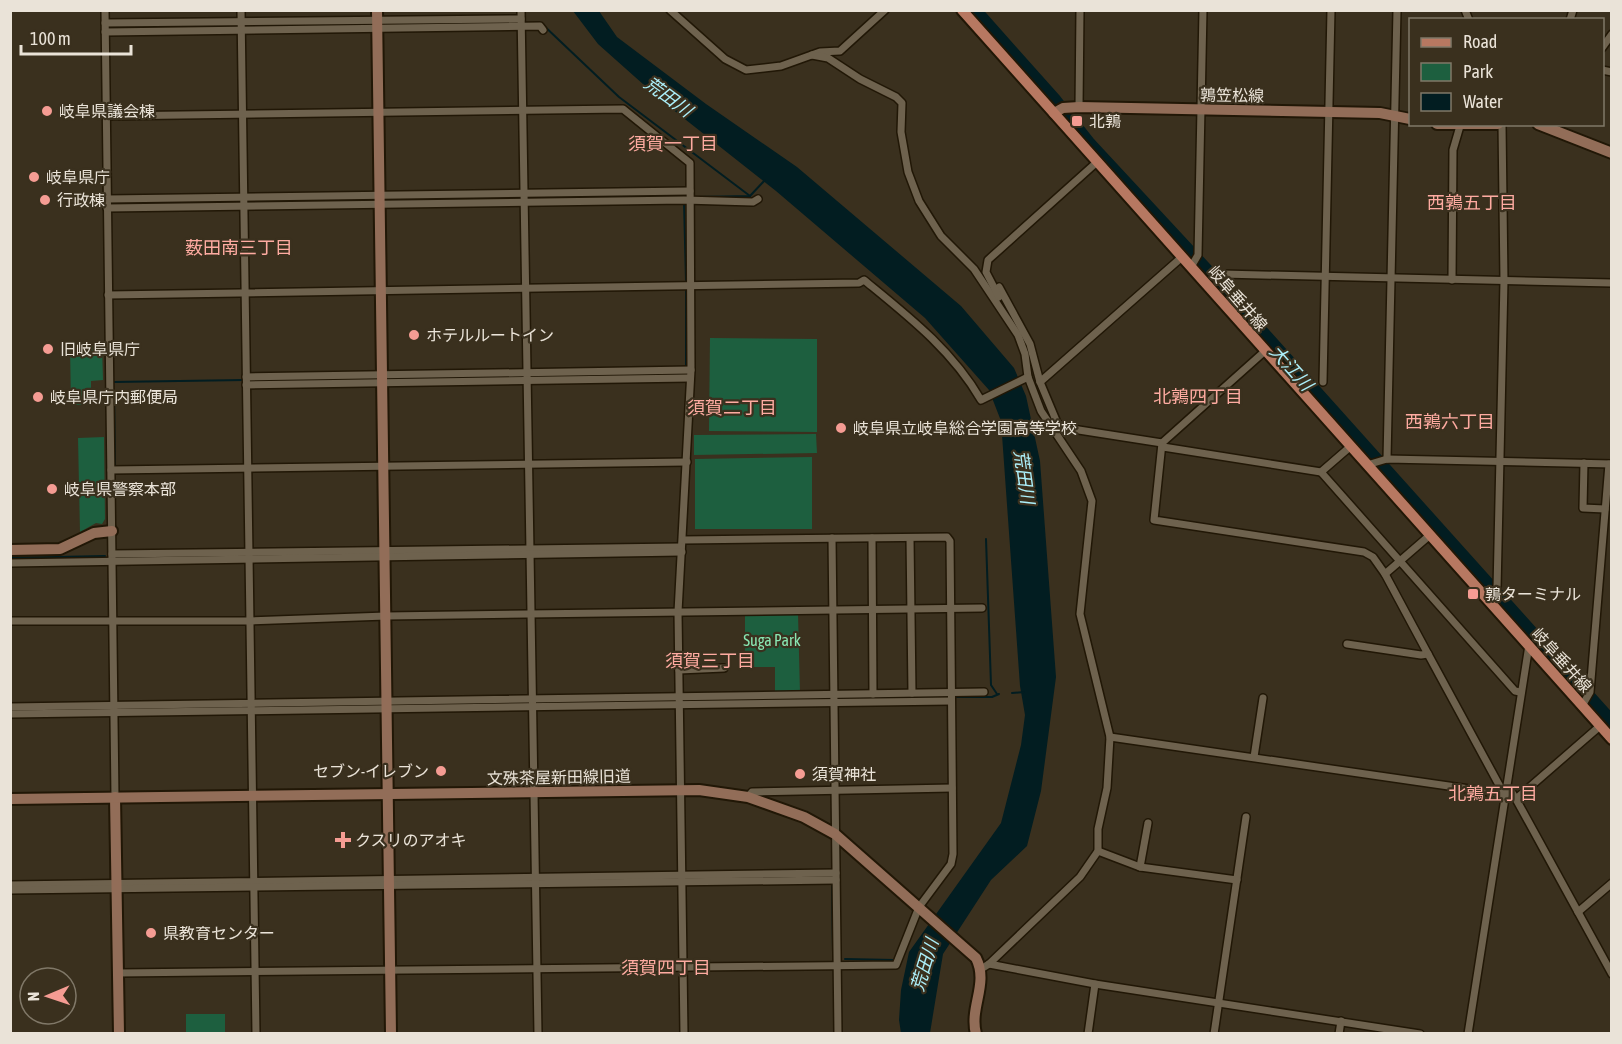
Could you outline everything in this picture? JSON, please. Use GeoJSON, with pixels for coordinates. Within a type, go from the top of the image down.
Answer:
{"type":"FeatureCollection","features":[{"type":"Feature","properties":{"kind":"main road","name":"岐阜垂井線"},"geometry":{"type":"LineString","coordinates":[[962,10],[1058,110],[1097,162],[1182,257],[1192,265],[1265,351],[1351,446],[1372,462],[1430,536],[1584,704],[1611,739]]}},
{"type":"Feature","properties":{"kind":"street"},"geometry":{"type":"LineString","coordinates":[[105,10],[119,1034]]}},
{"type":"Feature","properties":{"kind":"street"},"geometry":{"type":"LineString","coordinates":[[241,10],[256,1034]]}},
{"type":"Feature","properties":{"kind":"street"},"geometry":{"type":"LineString","coordinates":[[521,10],[528,552],[538,1034]]}},
{"type":"Feature","properties":{"kind":"street"},"geometry":{"type":"LineString","coordinates":[[670,10],[725,59],[746,70],[781,66],[828,50],[840,51],[885,10]]}},
{"type":"Feature","properties":{"kind":"street"},"geometry":{"type":"LineString","coordinates":[[1079,107],[1080,10]]}},
{"type":"Feature","properties":{"kind":"street"},"geometry":{"type":"LineString","coordinates":[[1192,265],[1198,255],[1203,10]]}},
{"type":"Feature","properties":{"kind":"street"},"geometry":{"type":"LineString","coordinates":[[1323,382],[1331,10]]}},
{"type":"Feature","properties":{"kind":"street"},"geometry":{"type":"LineString","coordinates":[[1387,459],[1397,10]]}},
{"type":"Feature","properties":{"kind":"street"},"geometry":{"type":"LineString","coordinates":[[105,23],[377,20],[521,23],[540,26],[543,30]]}},
{"type":"Feature","properties":{"kind":"street"},"geometry":{"type":"LineString","coordinates":[[105,32],[242,30],[377,20]]}},
{"type":"Feature","properties":{"kind":"street"},"geometry":{"type":"LineString","coordinates":[[377,20],[392,1034]]}},
{"type":"Feature","properties":{"kind":"street"},"geometry":{"type":"LineString","coordinates":[[812,55],[828,58],[853,75],[896,97],[902,103],[901,132],[908,172],[919,201],[941,236],[974,269],[1018,335],[1025,354],[1025,379],[1041,411],[1081,471],[1090,494],[1092,515],[1080,614],[1110,736],[1110,766],[1098,829],[1098,852],[1080,877],[985,967],[975,1013],[976,1034]]}},
{"type":"Feature","properties":{"kind":"street","name":"鶉笠松線"},"geometry":{"type":"LineString","coordinates":[[1058,110],[1079,107],[1328,112],[1409,119]]}},
{"type":"Feature","properties":{"kind":"street"},"geometry":{"type":"LineString","coordinates":[[106,116],[623,109],[690,163],[691,374],[678,612],[684,1034]]}},
{"type":"Feature","properties":{"kind":"street"},"geometry":{"type":"LineString","coordinates":[[1452,280],[1454,150],[1460,126]]}},
{"type":"Feature","properties":{"kind":"street"},"geometry":{"type":"LineString","coordinates":[[1490,599],[1497,589],[1504,281],[1500,126]]}},
{"type":"Feature","properties":{"kind":"street"},"geometry":{"type":"LineString","coordinates":[[1543,126],[1611,153]]}},
{"type":"Feature","properties":{"kind":"street"},"geometry":{"type":"LineString","coordinates":[[1002,308],[986,267],[988,260],[1097,162]]}},
{"type":"Feature","properties":{"kind":"street"},"geometry":{"type":"LineString","coordinates":[[107,208],[244,207],[524,194],[690,191]]}},
{"type":"Feature","properties":{"kind":"street"},"geometry":{"type":"LineString","coordinates":[[107,199],[244,197],[524,202],[753,202],[758,199]]}},
{"type":"Feature","properties":{"kind":"street"},"geometry":{"type":"LineString","coordinates":[[1040,382],[1182,257]]}},
{"type":"Feature","properties":{"kind":"street"},"geometry":{"type":"LineString","coordinates":[[986,267],[1030,344],[1040,382],[1058,424]]}},
{"type":"Feature","properties":{"kind":"street"},"geometry":{"type":"LineString","coordinates":[[1222,274],[1611,283]]}},
{"type":"Feature","properties":{"kind":"street"},"geometry":{"type":"LineString","coordinates":[[108,295],[245,291],[858,283],[864,280],[938,343],[967,377],[981,400],[1025,379]]}},
{"type":"Feature","properties":{"kind":"street"},"geometry":{"type":"LineString","coordinates":[[1265,351],[1162,445],[1154,520],[1364,552],[1373,557],[1385,574],[1505,791]]}},
{"type":"Feature","properties":{"kind":"street"},"geometry":{"type":"LineString","coordinates":[[246,381],[691,374]]}},
{"type":"Feature","properties":{"kind":"street"},"geometry":{"type":"LineString","coordinates":[[1036,398],[1058,424],[1162,445],[1321,472],[1515,691],[1520,692]]}},
{"type":"Feature","properties":{"kind":"street"},"geometry":{"type":"LineString","coordinates":[[1321,472],[1351,446]]}},
{"type":"Feature","properties":{"kind":"street"},"geometry":{"type":"LineString","coordinates":[[1372,462],[1387,459],[1610,464],[1589,694],[1584,704]]}},
{"type":"Feature","properties":{"kind":"street"},"geometry":{"type":"LineString","coordinates":[[111,470],[687,462]]}},
{"type":"Feature","properties":{"kind":"street"},"geometry":{"type":"LineString","coordinates":[[1584,463],[1583,508],[1605,509]]}},
{"type":"Feature","properties":{"kind":"street"},"geometry":{"type":"LineString","coordinates":[[10,550],[60,549],[94,533],[112,531]]}},
{"type":"Feature","properties":{"kind":"street"},"geometry":{"type":"LineString","coordinates":[[1385,574],[1430,536]]}},
{"type":"Feature","properties":{"kind":"street"},"geometry":{"type":"LineString","coordinates":[[10,563],[112,557],[528,552],[682,547],[832,538],[947,537],[950,541],[951,864],[921,909],[896,965],[118,973]]}},
{"type":"Feature","properties":{"kind":"street"},"geometry":{"type":"LineString","coordinates":[[832,538],[838,1034]]}},
{"type":"Feature","properties":{"kind":"street"},"geometry":{"type":"LineString","coordinates":[[872,538],[873,694]]}},
{"type":"Feature","properties":{"kind":"street"},"geometry":{"type":"LineString","coordinates":[[910,538],[912,693]]}},
{"type":"Feature","properties":{"kind":"street"},"geometry":{"type":"LineString","coordinates":[[10,621],[249,621],[386,616],[982,608]]}},
{"type":"Feature","properties":{"kind":"street"},"geometry":{"type":"LineString","coordinates":[[1347,644],[1421,655],[1428,654]]}},
{"type":"Feature","properties":{"kind":"street"},"geometry":{"type":"LineString","coordinates":[[1468,1034],[1529,645]]}},
{"type":"Feature","properties":{"kind":"street"},"geometry":{"type":"LineString","coordinates":[[679,670],[724,668]]}},
{"type":"Feature","properties":{"kind":"street"},"geometry":{"type":"LineString","coordinates":[[387,705],[531,707],[679,705],[873,694],[984,692]]}},
{"type":"Feature","properties":{"kind":"street"},"geometry":{"type":"LineString","coordinates":[[10,714],[115,709],[387,705],[679,696],[951,701]]}},
{"type":"Feature","properties":{"kind":"street"},"geometry":{"type":"LineString","coordinates":[[1254,756],[1263,698]]}},
{"type":"Feature","properties":{"kind":"street"},"geometry":{"type":"LineString","coordinates":[[10,707],[115,709]]}},
{"type":"Feature","properties":{"kind":"street"},"geometry":{"type":"LineString","coordinates":[[1516,799],[1600,726]]}},
{"type":"Feature","properties":{"kind":"street"},"geometry":{"type":"LineString","coordinates":[[1110,736],[1510,791],[1611,974]]}},
{"type":"Feature","properties":{"kind":"street"},"geometry":{"type":"LineString","coordinates":[[748,797],[752,792],[952,788]]}},
{"type":"Feature","properties":{"kind":"street","name":"文殊茶屋新田線旧道"},"geometry":{"type":"LineString","coordinates":[[10,799],[681,790],[725,792],[748,797],[804,817],[836,834],[985,967]]}},
{"type":"Feature","properties":{"kind":"street"},"geometry":{"type":"LineString","coordinates":[[1214,1034],[1246,817]]}},
{"type":"Feature","properties":{"kind":"street"},"geometry":{"type":"LineString","coordinates":[[1140,867],[1148,823]]}},
{"type":"Feature","properties":{"kind":"street"},"geometry":{"type":"LineString","coordinates":[[1098,852],[1140,867],[1237,880]]}},
{"type":"Feature","properties":{"kind":"street"},"geometry":{"type":"LineString","coordinates":[[10,890],[254,880],[389,882],[836,877]]}},
{"type":"Feature","properties":{"kind":"street"},"geometry":{"type":"LineString","coordinates":[[10,885],[254,888],[389,882]]}},
{"type":"Feature","properties":{"kind":"street"},"geometry":{"type":"LineString","coordinates":[[1578,912],[1611,883]]}},
{"type":"Feature","properties":{"kind":"street"},"geometry":{"type":"LineString","coordinates":[[985,967],[1420,1034]]}},
{"type":"Feature","properties":{"kind":"street"},"geometry":{"type":"LineString","coordinates":[[1088,1034],[1095,984]]}},
{"type":"Feature","properties":{"kind":"street"},"geometry":{"type":"LineString","coordinates":[[1339,1034],[1341,1021]]}},
{"type":"Feature","properties":{"kind":"green space"},"geometry":{"type":"Polygon","coordinates":[[[710,338],[817,339],[817,432],[709,431],[710,338]]]}},
{"type":"Feature","properties":{"kind":"green space"},"geometry":{"type":"Polygon","coordinates":[[[70,346],[102,346],[103,380],[91,381],[91,404],[71,405],[70,346]]]}},
{"type":"Feature","properties":{"kind":"green space"},"geometry":{"type":"Polygon","coordinates":[[[816,434],[817,453],[694,455],[694,435],[816,434]]]}},
{"type":"Feature","properties":{"kind":"green space"},"geometry":{"type":"Polygon","coordinates":[[[104,437],[105,519],[102,524],[96,523],[80,532],[78,438],[104,437]]]}},
{"type":"Feature","properties":{"kind":"green space"},"geometry":{"type":"Polygon","coordinates":[[[812,457],[812,529],[695,529],[695,459],[812,457]]]}},
{"type":"Feature","properties":{"kind":"green space","name":"Suga Park"},"geometry":{"type":"Polygon","coordinates":[[[745,613],[798,613],[800,693],[775,693],[775,667],[745,667],[745,613]]]}},
{"type":"Feature","properties":{"kind":"green space"},"geometry":{"type":"Polygon","coordinates":[[[186,1014],[225,1014],[225,1033],[186,1033],[186,1014]]]}},
{"type":"Feature","properties":{"kind":"water","name":"荒田川"},"geometry":{"type":"Polygon","coordinates":[[[573,11],[599,11],[617,37],[706,104],[797,167],[961,306],[1014,368],[1026,396],[1040,461],[1056,677],[1041,791],[1027,846],[991,880],[943,954],[930,1033],[901,1033],[899,1020],[901,990],[909,952],[1001,823],[1021,745],[1025,715],[1020,686],[1001,421],[989,390],[925,318],[776,191],[662,101],[598,44],[573,11]]]}},
{"type":"Feature","properties":{"kind":"waterway","name":"大江川"},"geometry":{"type":"LineString","coordinates":[[974,10],[1055,101],[1089,144],[1205,269],[1612,723]]}},
{"type":"Feature","properties":{"kind":"waterway"},"geometry":{"type":"LineString","coordinates":[[493,23],[517,23]]}},
{"type":"Feature","properties":{"kind":"waterway"},"geometry":{"type":"LineString","coordinates":[[524,23],[541,23],[619,97],[750,196]]}},
{"type":"Feature","properties":{"kind":"waterway"},"geometry":{"type":"LineString","coordinates":[[244,27],[283,26]]}},
{"type":"Feature","properties":{"kind":"waterway"},"geometry":{"type":"LineString","coordinates":[[154,27],[238,27]]}},
{"type":"Feature","properties":{"kind":"waterway"},"geometry":{"type":"LineString","coordinates":[[697,197],[750,196],[765,180]]}},
{"type":"Feature","properties":{"kind":"waterway"},"geometry":{"type":"LineString","coordinates":[[531,198],[683,197]]}},
{"type":"Feature","properties":{"kind":"waterway"},"geometry":{"type":"LineString","coordinates":[[387,200],[518,199]]}},
{"type":"Feature","properties":{"kind":"waterway"},"geometry":{"type":"LineString","coordinates":[[250,202],[371,200]]}},
{"type":"Feature","properties":{"kind":"waterway"},"geometry":{"type":"LineString","coordinates":[[117,204],[238,202]]}},
{"type":"Feature","properties":{"kind":"waterway"},"geometry":{"type":"LineString","coordinates":[[684,202],[686,280]]}},
{"type":"Feature","properties":{"kind":"waterway"},"geometry":{"type":"LineString","coordinates":[[686,290],[686,367]]}},
{"type":"Feature","properties":{"kind":"waterway"},"geometry":{"type":"LineString","coordinates":[[530,376],[685,374]]}},
{"type":"Feature","properties":{"kind":"waterway"},"geometry":{"type":"LineString","coordinates":[[479,377],[524,376]]}},
{"type":"Feature","properties":{"kind":"waterway"},"geometry":{"type":"LineString","coordinates":[[114,382],[244,380]]}},
{"type":"Feature","properties":{"kind":"waterway"},"geometry":{"type":"LineString","coordinates":[[114,391],[115,465]]}},
{"type":"Feature","properties":{"kind":"waterway"},"geometry":{"type":"LineString","coordinates":[[986,539],[991,685],[997,694]]}},
{"type":"Feature","properties":{"kind":"waterway"},"geometry":{"type":"LineString","coordinates":[[10,558],[105,556]]}},
{"type":"Feature","properties":{"kind":"waterway"},"geometry":{"type":"LineString","coordinates":[[1012,693],[1024,692]]}},
{"type":"Feature","properties":{"kind":"waterway"},"geometry":{"type":"LineString","coordinates":[[954,697],[992,697],[999,694]]}},
{"type":"Feature","properties":{"kind":"waterway"},"geometry":{"type":"LineString","coordinates":[[837,699],[947,697]]}},
{"type":"Feature","properties":{"kind":"waterway"},"geometry":{"type":"LineString","coordinates":[[718,701],[830,699]]}},
{"type":"Feature","properties":{"kind":"waterway"},"geometry":{"type":"LineString","coordinates":[[534,703],[675,701]]}},
{"type":"Feature","properties":{"kind":"waterway"},"geometry":{"type":"LineString","coordinates":[[683,701],[701,701]]}},
{"type":"Feature","properties":{"kind":"waterway"},"geometry":{"type":"LineString","coordinates":[[394,705],[527,703]]}},
{"type":"Feature","properties":{"kind":"waterway"},"geometry":{"type":"LineString","coordinates":[[299,707],[379,705]]}},
{"type":"Feature","properties":{"kind":"waterway"},"geometry":{"type":"LineString","coordinates":[[37,710],[109,709]]}},
{"type":"Feature","properties":{"kind":"waterway"},"geometry":{"type":"LineString","coordinates":[[122,709],[143,709]]}},
{"type":"Feature","properties":{"kind":"waterway"},"geometry":{"type":"LineString","coordinates":[[749,878],[824,877]]}},
{"type":"Feature","properties":{"kind":"waterway"},"geometry":{"type":"LineString","coordinates":[[832,886],[833,952]]}},
{"type":"Feature","properties":{"kind":"waterway"},"geometry":{"type":"LineString","coordinates":[[845,959],[894,960]]}},
{"type":"Feature","properties":{"kind":"place","name":"岐阜県議会棟"},"geometry":{"type":"Point","coordinates":[47,111]}},
{"type":"Feature","properties":{"kind":"place","name":"北鶉"},"geometry":{"type":"Point","coordinates":[1077,121]}},
{"type":"Feature","properties":{"kind":"place","name":"岐阜県庁"},"geometry":{"type":"Point","coordinates":[34,177]}},
{"type":"Feature","properties":{"kind":"place","name":"行政棟"},"geometry":{"type":"Point","coordinates":[45,200]}},
{"type":"Feature","properties":{"kind":"place","name":"ホテルルートイン"},"geometry":{"type":"Point","coordinates":[414,335]}},
{"type":"Feature","properties":{"kind":"place","name":"旧岐阜県庁"},"geometry":{"type":"Point","coordinates":[48,349]}},
{"type":"Feature","properties":{"kind":"place","name":"岐阜県庁内郵便局"},"geometry":{"type":"Point","coordinates":[38,397]}},
{"type":"Feature","properties":{"kind":"place","name":"岐阜県立岐阜総合学園高等学校"},"geometry":{"type":"Point","coordinates":[841,428]}},
{"type":"Feature","properties":{"kind":"place","name":"岐阜県警察本部"},"geometry":{"type":"Point","coordinates":[52,489]}},
{"type":"Feature","properties":{"kind":"place","name":"鶉ターミナル"},"geometry":{"type":"Point","coordinates":[1473,594]}},
{"type":"Feature","properties":{"kind":"place","name":"セブン-イレブン"},"geometry":{"type":"Point","coordinates":[441,771]}},
{"type":"Feature","properties":{"kind":"place","name":"須賀神社"},"geometry":{"type":"Point","coordinates":[800,774]}},
{"type":"Feature","properties":{"kind":"place","name":"クスリのアオキ"},"geometry":{"type":"Point","coordinates":[343,840]}},
{"type":"Feature","properties":{"kind":"place","name":"県教育センター"},"geometry":{"type":"Point","coordinates":[151,933]}},
{"type":"Feature","properties":{"kind":"district","name":"須賀一丁目"},"geometry":{"type":"Point","coordinates":[673,144]}},
{"type":"Feature","properties":{"kind":"district","name":"西鶉五丁目"},"geometry":{"type":"Point","coordinates":[1472,203]}},
{"type":"Feature","properties":{"kind":"district","name":"薮田南三丁目"},"geometry":{"type":"Point","coordinates":[239,248]}},
{"type":"Feature","properties":{"kind":"district","name":"北鶉四丁目"},"geometry":{"type":"Point","coordinates":[1198,397]}},
{"type":"Feature","properties":{"kind":"district","name":"須賀二丁目"},"geometry":{"type":"Point","coordinates":[732,408]}},
{"type":"Feature","properties":{"kind":"district","name":"西鶉六丁目"},"geometry":{"type":"Point","coordinates":[1450,422]}},
{"type":"Feature","properties":{"kind":"district","name":"須賀三丁目"},"geometry":{"type":"Point","coordinates":[710,661]}},
{"type":"Feature","properties":{"kind":"district","name":"北鶉五丁目"},"geometry":{"type":"Point","coordinates":[1493,794]}},
{"type":"Feature","properties":{"kind":"district","name":"須賀四丁目"},"geometry":{"type":"Point","coordinates":[666,968]}}]}
